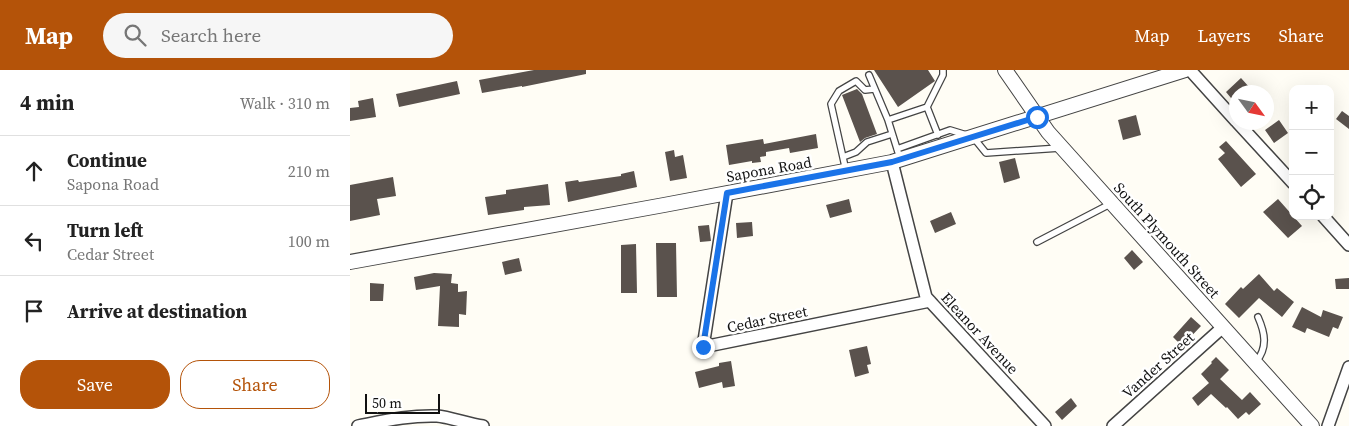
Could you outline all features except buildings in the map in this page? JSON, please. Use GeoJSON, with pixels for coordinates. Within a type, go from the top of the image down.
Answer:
{"type":"FeatureCollection","features":[{"type":"Feature","properties":{"kind":"street","name":"South Plymouth Street"},"geometry":{"type":"LineString","coordinates":[[1005,70],[1037,117],[1063,148],[1312,426]]}},
{"type":"Feature","properties":{"kind":"street","name":"Sapona Road"},"geometry":{"type":"LineString","coordinates":[[350,262],[846,171],[896,156],[973,137],[1185,70]]}},
{"type":"Feature","properties":{"kind":"street"},"geometry":{"type":"LineString","coordinates":[[1190,70],[1229,113]]}},
{"type":"Feature","properties":{"kind":"street"},"geometry":{"type":"LineString","coordinates":[[1244,130],[1289,179]]}},
{"type":"Feature","properties":{"kind":"street","name":"Eleanor Avenue"},"geometry":{"type":"LineString","coordinates":[[896,156],[926,297],[1045,426]]}},
{"type":"Feature","properties":{"kind":"street","name":"Cedar Street"},"geometry":{"type":"LineString","coordinates":[[727,193],[703,347],[930,301]]}},
{"type":"Feature","properties":{"kind":"street"},"geometry":{"type":"LineString","coordinates":[[1327,220],[1349,245]]}},
{"type":"Feature","properties":{"kind":"street","name":"Vander Street"},"geometry":{"type":"LineString","coordinates":[[1113,426],[1223,327]]}},
{"type":"Feature","properties":{"kind":"street"},"geometry":{"type":"LineString","coordinates":[[1328,426],[1349,366]]}},
{"type":"Feature","properties":{"kind":"street"},"geometry":{"type":"LineString","coordinates":[[358,426],[399,418],[439,416],[483,426]]}},
{"type":"Feature","properties":{"kind":"lane"},"geometry":{"type":"LineString","coordinates":[[888,120],[927,107],[943,75],[943,70]]}},
{"type":"Feature","properties":{"kind":"lane"},"geometry":{"type":"LineString","coordinates":[[869,75],[888,120],[896,156],[950,130],[973,137],[986,153],[1063,148]]}},
{"type":"Feature","properties":{"kind":"lane"},"geometry":{"type":"LineString","coordinates":[[846,171],[831,104],[839,91],[856,81],[866,90],[874,89]]}},
{"type":"Feature","properties":{"kind":"lane"},"geometry":{"type":"LineString","coordinates":[[927,107],[938,135]]}},
{"type":"Feature","properties":{"kind":"lane"},"geometry":{"type":"LineString","coordinates":[[843,157],[856,152],[867,142],[892,134]]}},
{"type":"Feature","properties":{"kind":"lane"},"geometry":{"type":"LineString","coordinates":[[1037,242],[1112,203]]}},
{"type":"Feature","properties":{"kind":"lane"},"geometry":{"type":"LineString","coordinates":[[1255,363],[1261,355],[1264,346],[1264,336],[1258,317]]}},
{"type":"Feature","properties":{"kind":"route"},"geometry":{"type":"LineString","coordinates":[[703,347],[727,193],[892,162],[1037,117]]}}]}
